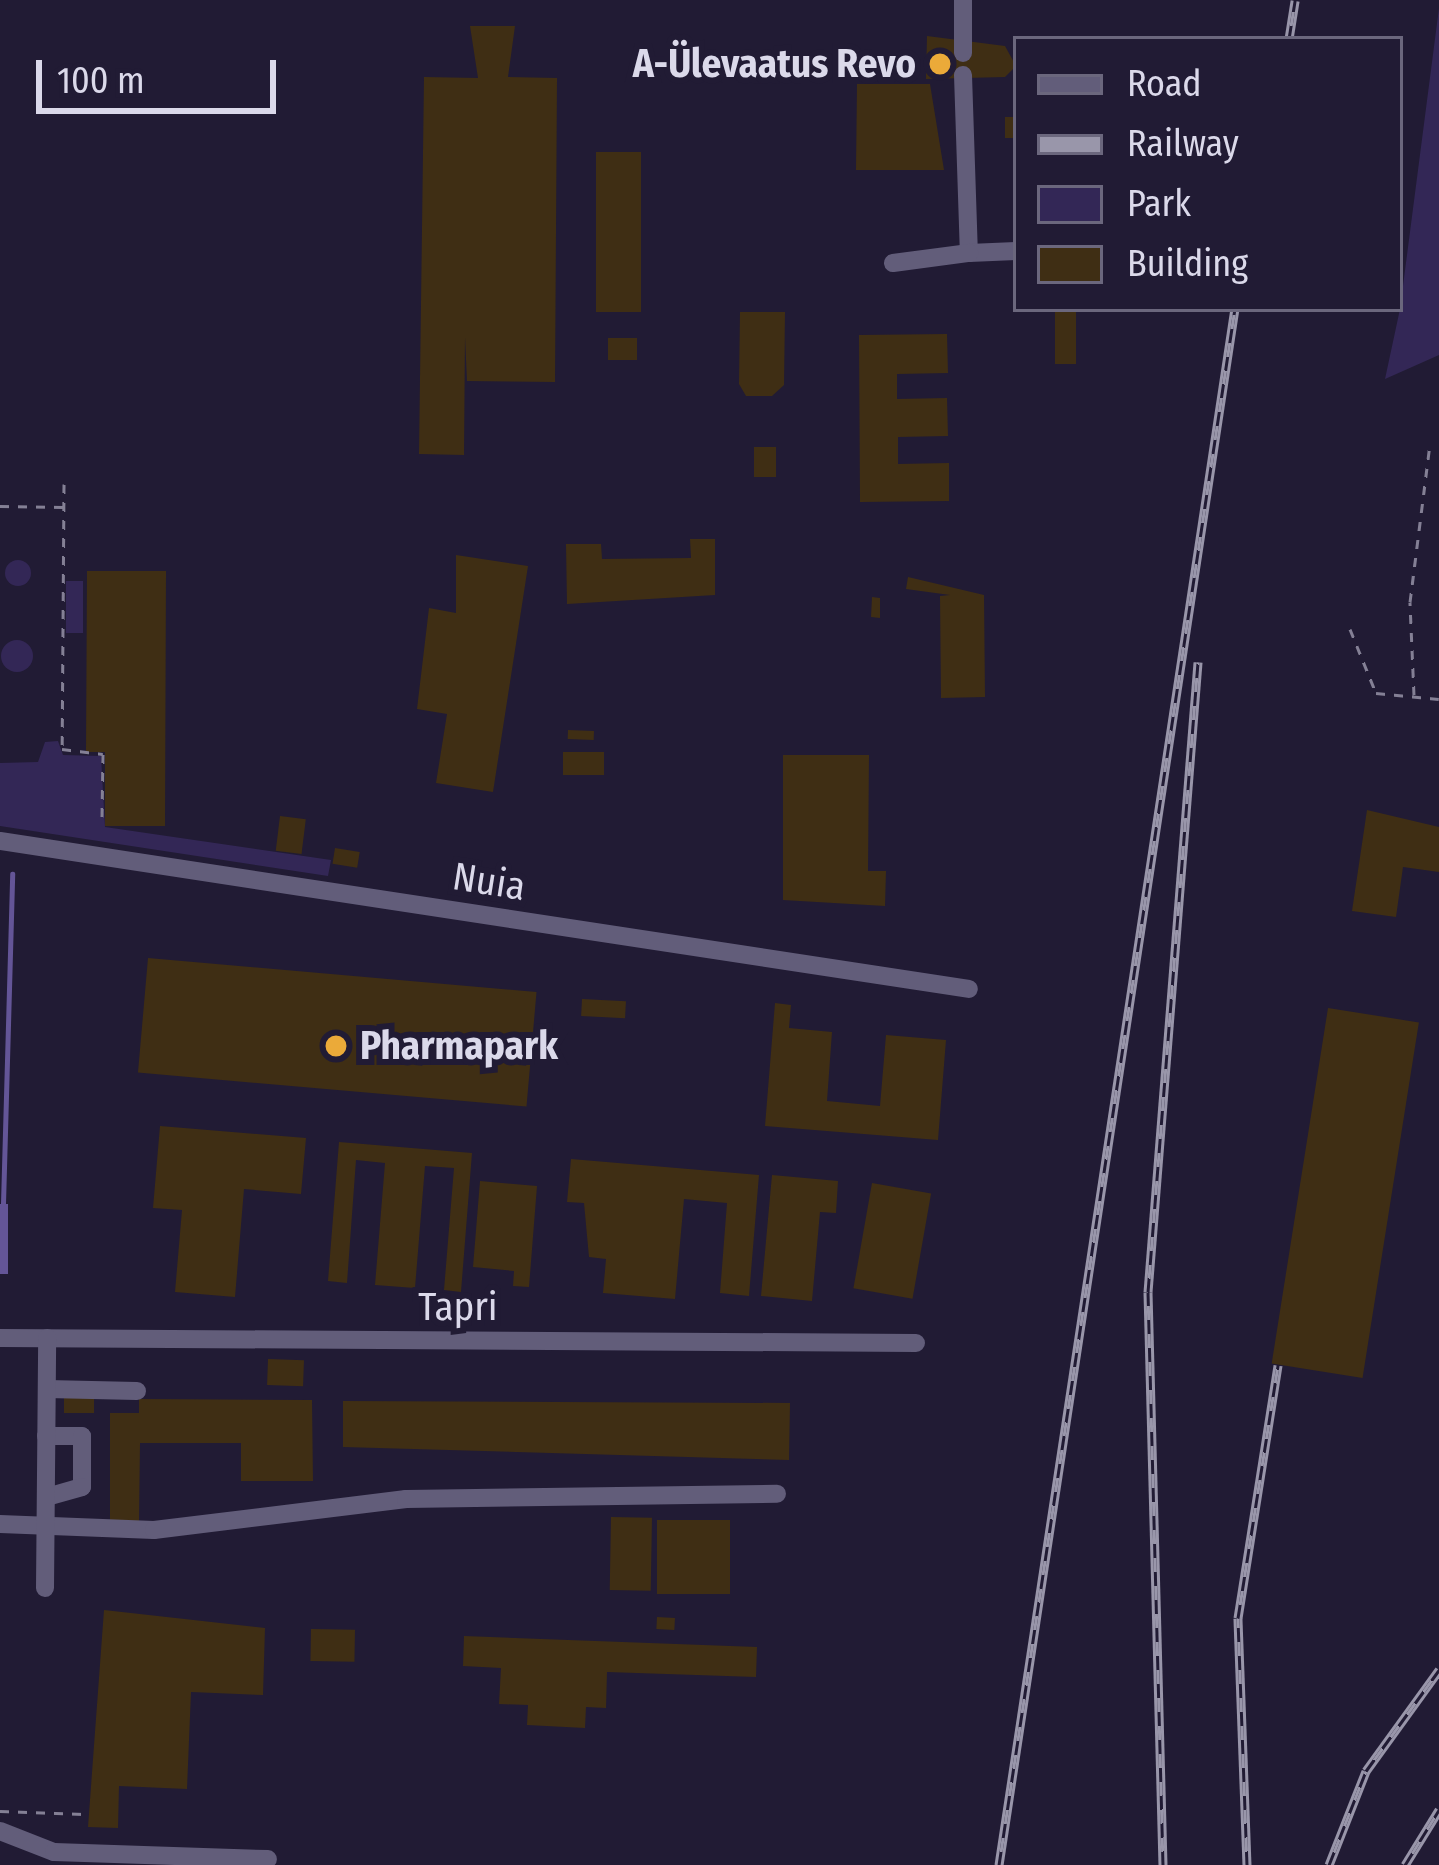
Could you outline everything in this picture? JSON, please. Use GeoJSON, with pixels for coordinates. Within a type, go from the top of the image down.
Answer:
{"type":"FeatureCollection","features":[{"type":"Feature","properties":{"kind":"street"},"geometry":{"type":"LineString","coordinates":[[963,0],[963,52]]}},
{"type":"Feature","properties":{"kind":"street"},"geometry":{"type":"LineString","coordinates":[[963,75],[969,254]]}},
{"type":"Feature","properties":{"kind":"street"},"geometry":{"type":"LineString","coordinates":[[893,263],[1013,251]]}},
{"type":"Feature","properties":{"kind":"street","name":"Nuia"},"geometry":{"type":"LineString","coordinates":[[0,841],[969,989]]}},
{"type":"Feature","properties":{"kind":"street","name":"Tapri"},"geometry":{"type":"LineString","coordinates":[[0,1338],[916,1343]]}},
{"type":"Feature","properties":{"kind":"street"},"geometry":{"type":"LineString","coordinates":[[44,1588],[47,1338]]}},
{"type":"Feature","properties":{"kind":"street"},"geometry":{"type":"LineString","coordinates":[[47,1389],[137,1391]]}},
{"type":"Feature","properties":{"kind":"street"},"geometry":{"type":"LineString","coordinates":[[46,1436],[82,1428],[78,1494],[46,1497]]}},
{"type":"Feature","properties":{"kind":"street"},"geometry":{"type":"LineString","coordinates":[[0,1524],[260,1525],[406,1499],[777,1494]]}},
{"type":"Feature","properties":{"kind":"street"},"geometry":{"type":"LineString","coordinates":[[0,1831],[54,1852],[268,1859]]}},
{"type":"Feature","properties":{"kind":"path"},"geometry":{"type":"LineString","coordinates":[[1414,695],[1410,602],[1430,444]]}},
{"type":"Feature","properties":{"kind":"path"},"geometry":{"type":"LineString","coordinates":[[64,484],[62,749],[103,754],[102,817]]}},
{"type":"Feature","properties":{"kind":"path"},"geometry":{"type":"LineString","coordinates":[[0,506],[64,507]]}},
{"type":"Feature","properties":{"kind":"path"},"geometry":{"type":"LineString","coordinates":[[1350,628],[1376,693],[1439,699]]}},
{"type":"Feature","properties":{"kind":"path"},"geometry":{"type":"LineString","coordinates":[[0,1810],[84,1814]]}},
{"type":"Feature","properties":{"kind":"green space"},"geometry":{"type":"Polygon","coordinates":[[[1439,8],[1439,355],[1385,379],[1403,312],[1439,8]]]}},
{"type":"Feature","properties":{"kind":"green space"},"geometry":{"type":"Polygon","coordinates":[[[18,560],[28,563],[28,583],[18,586],[8,583],[5,573],[8,563],[18,560]]]}},
{"type":"Feature","properties":{"kind":"green space"},"geometry":{"type":"Polygon","coordinates":[[[66,581],[83,581],[83,633],[66,633],[66,581]]]}},
{"type":"Feature","properties":{"kind":"green space"},"geometry":{"type":"Polygon","coordinates":[[[17,640],[28,645],[33,656],[28,667],[17,672],[6,667],[1,656],[6,645],[17,640]]]}},
{"type":"Feature","properties":{"kind":"green space"},"geometry":{"type":"Polygon","coordinates":[[[58,741],[63,755],[101,756],[105,827],[331,860],[328,876],[0,826],[0,763],[38,762],[45,742],[58,741]]]}},
{"type":"Feature","properties":{"kind":"shaded area"},"geometry":{"type":"Polygon","coordinates":[[[0,1204],[8,1204],[8,1274],[0,1274],[0,1204]]]}},
{"type":"Feature","properties":{"kind":"building"},"geometry":{"type":"Polygon","coordinates":[[[470,26],[515,26],[508,77],[557,78],[555,382],[467,381],[465,337],[464,455],[419,454],[424,77],[478,78],[470,26]]]}},
{"type":"Feature","properties":{"kind":"building"},"geometry":{"type":"Polygon","coordinates":[[[927,36],[1005,46],[1013,61],[1013,69],[1005,77],[926,79],[927,36]]]}},
{"type":"Feature","properties":{"kind":"building"},"geometry":{"type":"Polygon","coordinates":[[[857,84],[930,84],[944,170],[856,170],[857,84]]]}},
{"type":"Feature","properties":{"kind":"building"},"geometry":{"type":"Polygon","coordinates":[[[1005,117],[1013,117],[1013,138],[1005,138],[1005,117]]]}},
{"type":"Feature","properties":{"kind":"building"},"geometry":{"type":"Polygon","coordinates":[[[596,152],[641,152],[641,312],[596,312],[596,152]]]}},
{"type":"Feature","properties":{"kind":"building"},"geometry":{"type":"Polygon","coordinates":[[[740,312],[785,312],[784,385],[772,396],[746,396],[739,384],[740,312]]]}},
{"type":"Feature","properties":{"kind":"building"},"geometry":{"type":"Polygon","coordinates":[[[1055,312],[1076,312],[1076,364],[1055,364],[1055,312]]]}},
{"type":"Feature","properties":{"kind":"building"},"geometry":{"type":"Polygon","coordinates":[[[947,334],[948,373],[897,374],[897,399],[947,398],[948,436],[898,437],[898,464],[949,463],[949,501],[860,502],[859,335],[947,334]]]}},
{"type":"Feature","properties":{"kind":"building"},"geometry":{"type":"Polygon","coordinates":[[[608,338],[637,338],[637,360],[608,360],[608,338]]]}},
{"type":"Feature","properties":{"kind":"building"},"geometry":{"type":"Polygon","coordinates":[[[754,447],[776,447],[776,477],[754,477],[754,447]]]}},
{"type":"Feature","properties":{"kind":"building"},"geometry":{"type":"Polygon","coordinates":[[[690,539],[715,539],[715,595],[567,604],[566,544],[601,544],[602,559],[691,558],[690,539]]]}},
{"type":"Feature","properties":{"kind":"building"},"geometry":{"type":"Polygon","coordinates":[[[456,555],[528,566],[493,792],[436,783],[447,714],[417,709],[429,608],[456,613],[456,555]]]}},
{"type":"Feature","properties":{"kind":"building"},"geometry":{"type":"Polygon","coordinates":[[[87,571],[166,571],[165,826],[105,826],[105,752],[86,752],[87,571]]]}},
{"type":"Feature","properties":{"kind":"building"},"geometry":{"type":"Polygon","coordinates":[[[908,577],[984,595],[985,697],[941,698],[940,596],[950,595],[906,589],[908,577]]]}},
{"type":"Feature","properties":{"kind":"building"},"geometry":{"type":"Polygon","coordinates":[[[872,597],[880,598],[880,618],[871,617],[872,597]]]}},
{"type":"Feature","properties":{"kind":"building"},"geometry":{"type":"Polygon","coordinates":[[[568,730],[594,731],[594,740],[568,739],[568,730]]]}},
{"type":"Feature","properties":{"kind":"building"},"geometry":{"type":"Polygon","coordinates":[[[563,752],[604,752],[604,775],[563,775],[563,752]]]}},
{"type":"Feature","properties":{"kind":"building"},"geometry":{"type":"Polygon","coordinates":[[[783,755],[869,755],[868,871],[886,871],[885,906],[783,900],[783,755]]]}},
{"type":"Feature","properties":{"kind":"building"},"geometry":{"type":"Polygon","coordinates":[[[1367,810],[1439,827],[1439,872],[1403,867],[1396,917],[1352,911],[1367,810]]]}},
{"type":"Feature","properties":{"kind":"building"},"geometry":{"type":"Polygon","coordinates":[[[280,816],[306,819],[302,854],[276,851],[280,816]]]}},
{"type":"Feature","properties":{"kind":"building"},"geometry":{"type":"Polygon","coordinates":[[[335,848],[360,852],[357,868],[332,864],[335,848]]]}},
{"type":"Feature","properties":{"kind":"building","name":"Pharmapark"},"geometry":{"type":"Polygon","coordinates":[[[148,958],[537,992],[526,1107],[138,1073],[148,958]]]}},
{"type":"Feature","properties":{"kind":"building"},"geometry":{"type":"Polygon","coordinates":[[[582,999],[626,1001],[625,1018],[581,1016],[582,999]]]}},
{"type":"Feature","properties":{"kind":"building"},"geometry":{"type":"Polygon","coordinates":[[[775,1003],[791,1005],[789,1028],[832,1032],[827,1101],[880,1106],[886,1035],[946,1040],[938,1140],[765,1126],[775,1003]]]}},
{"type":"Feature","properties":{"kind":"building"},"geometry":{"type":"Polygon","coordinates":[[[1328,1008],[1419,1022],[1363,1378],[1272,1364],[1328,1008]]]}},
{"type":"Feature","properties":{"kind":"building"},"geometry":{"type":"Polygon","coordinates":[[[160,1126],[306,1138],[301,1194],[244,1189],[235,1297],[175,1292],[182,1210],[153,1208],[160,1126]]]}},
{"type":"Feature","properties":{"kind":"building"},"geometry":{"type":"Polygon","coordinates":[[[339,1142],[472,1153],[461,1292],[444,1290],[454,1168],[425,1166],[415,1288],[375,1285],[385,1163],[356,1160],[347,1283],[328,1281],[339,1142]]]}},
{"type":"Feature","properties":{"kind":"building"},"geometry":{"type":"Polygon","coordinates":[[[571,1159],[759,1175],[749,1296],[720,1293],[727,1203],[684,1199],[675,1299],[603,1293],[606,1259],[589,1257],[584,1203],[567,1202],[571,1159]]]}},
{"type":"Feature","properties":{"kind":"building"},"geometry":{"type":"Polygon","coordinates":[[[772,1175],[838,1181],[836,1213],[820,1212],[812,1301],[761,1296],[772,1175]]]}},
{"type":"Feature","properties":{"kind":"building"},"geometry":{"type":"Polygon","coordinates":[[[480,1181],[537,1186],[529,1287],[513,1286],[514,1271],[473,1267],[480,1181]]]}},
{"type":"Feature","properties":{"kind":"building"},"geometry":{"type":"Polygon","coordinates":[[[872,1183],[931,1193],[913,1299],[853,1288],[872,1183]]]}},
{"type":"Feature","properties":{"kind":"building"},"geometry":{"type":"Polygon","coordinates":[[[268,1359],[304,1360],[303,1386],[267,1385],[268,1359]]]}},
{"type":"Feature","properties":{"kind":"building"},"geometry":{"type":"Polygon","coordinates":[[[64,1398],[94,1398],[94,1413],[64,1413],[64,1398]]]}},
{"type":"Feature","properties":{"kind":"building"},"geometry":{"type":"Polygon","coordinates":[[[139,1399],[312,1400],[313,1481],[241,1481],[241,1443],[140,1443],[139,1523],[110,1523],[110,1413],[139,1413],[139,1399]]]}},
{"type":"Feature","properties":{"kind":"building"},"geometry":{"type":"Polygon","coordinates":[[[343,1401],[790,1403],[789,1460],[343,1447],[343,1401]]]}},
{"type":"Feature","properties":{"kind":"building"},"geometry":{"type":"Polygon","coordinates":[[[611,1517],[652,1518],[651,1591],[610,1590],[611,1517]]]}},
{"type":"Feature","properties":{"kind":"building"},"geometry":{"type":"Polygon","coordinates":[[[657,1520],[730,1520],[730,1594],[657,1594],[657,1520]]]}},
{"type":"Feature","properties":{"kind":"building"},"geometry":{"type":"Polygon","coordinates":[[[104,1610],[265,1628],[263,1695],[191,1692],[187,1789],[119,1786],[118,1828],[88,1827],[104,1610]]]}},
{"type":"Feature","properties":{"kind":"building"},"geometry":{"type":"Polygon","coordinates":[[[657,1617],[675,1618],[674,1630],[656,1629],[657,1617]]]}},
{"type":"Feature","properties":{"kind":"building"},"geometry":{"type":"Polygon","coordinates":[[[311,1629],[355,1630],[354,1662],[310,1661],[311,1629]]]}},
{"type":"Feature","properties":{"kind":"building"},"geometry":{"type":"Polygon","coordinates":[[[464,1636],[757,1647],[756,1677],[607,1672],[606,1708],[586,1707],[585,1728],[527,1725],[528,1705],[499,1704],[501,1668],[463,1666],[464,1636]]]}},
{"type":"Feature","properties":{"kind":"waterway"},"geometry":{"type":"LineString","coordinates":[[3,1204],[12,874]]}},
{"type":"Feature","properties":{"kind":"railway"},"geometry":{"type":"LineString","coordinates":[[1289,36],[1295,0]]}},
{"type":"Feature","properties":{"kind":"railway"},"geometry":{"type":"LineString","coordinates":[[999,1865],[1235,312]]}},
{"type":"Feature","properties":{"kind":"railway"},"geometry":{"type":"LineString","coordinates":[[1163,1865],[1148,1292],[1198,662]]}},
{"type":"Feature","properties":{"kind":"railway"},"geometry":{"type":"LineString","coordinates":[[1247,1865],[1238,1618],[1278,1365]]}},
{"type":"Feature","properties":{"kind":"railway"},"geometry":{"type":"LineString","coordinates":[[1329,1865],[1366,1771],[1439,1670]]}},
{"type":"Feature","properties":{"kind":"railway"},"geometry":{"type":"LineString","coordinates":[[1405,1865],[1439,1810]]}},
{"type":"Feature","properties":{"kind":"place","name":"A-Ülevaatus Revo"},"geometry":{"type":"Point","coordinates":[940,64]}},
{"type":"Feature","properties":{"kind":"place","name":"Pharmapark"},"geometry":{"type":"Point","coordinates":[336,1046]}}]}
